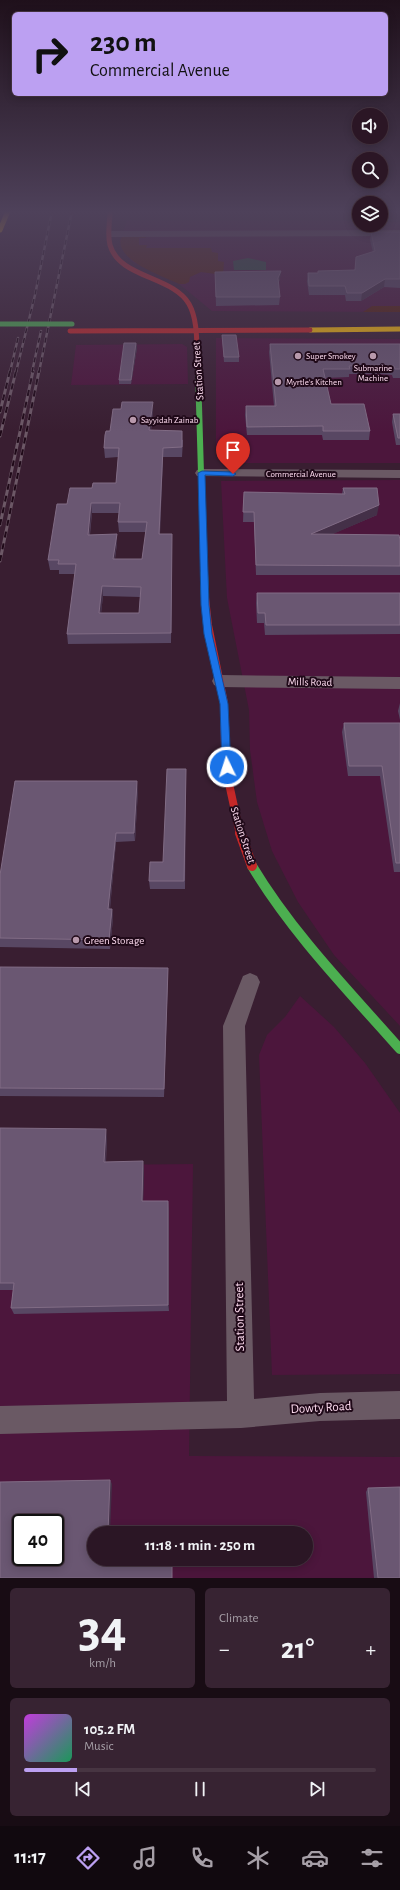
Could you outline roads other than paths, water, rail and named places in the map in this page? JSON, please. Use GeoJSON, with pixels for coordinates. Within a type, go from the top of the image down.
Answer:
{"type":"FeatureCollection","features":[{"type":"Feature","properties":{"kind":"main road","name":"Station Street"},"geometry":{"type":"LineString","coordinates":[[161,285],[182,297],[188,303],[195,326],[200,388],[205,605],[208,634],[224,704],[226,755],[230,792],[239,829],[252,866],[291,928],[400,1049]]}},
{"type":"Feature","properties":{"kind":"main road"},"geometry":{"type":"LineString","coordinates":[[195,326],[244,321]]}},
{"type":"Feature","properties":{"kind":"main road"},"geometry":{"type":"LineString","coordinates":[[0,324],[71,328]]}},
{"type":"Feature","properties":{"kind":"main road"},"geometry":{"type":"LineString","coordinates":[[0,331],[195,326],[400,329]]}},
{"type":"Feature","properties":{"kind":"street","name":"Commercial Avenue"},"geometry":{"type":"LineString","coordinates":[[202,473],[400,474]]}},
{"type":"Feature","properties":{"kind":"street","name":"Mills Road"},"geometry":{"type":"LineString","coordinates":[[220,682],[400,683]]}},
{"type":"Feature","properties":{"kind":"street","name":"Station Street"},"geometry":{"type":"LineString","coordinates":[[241,1414],[234,1026],[250,982]]}},
{"type":"Feature","properties":{"kind":"street","name":"Dowty Road"},"geometry":{"type":"LineString","coordinates":[[241,1414],[320,1407],[400,1405]]}},
{"type":"Feature","properties":{"kind":"street"},"geometry":{"type":"LineString","coordinates":[[0,1420],[241,1414]]}},
{"type":"Feature","properties":{"kind":"railway"},"geometry":{"type":"LineString","coordinates":[[16,372],[37,285]]}},
{"type":"Feature","properties":{"kind":"railway"},"geometry":{"type":"LineString","coordinates":[[39,372],[57,285]]}},
{"type":"Feature","properties":{"kind":"railway"},"geometry":{"type":"LineString","coordinates":[[32,372],[41,331]]}},
{"type":"Feature","properties":{"kind":"railway"},"geometry":{"type":"LineString","coordinates":[[10,372],[18,338]]}},
{"type":"Feature","properties":{"kind":"railway"},"geometry":{"type":"LineString","coordinates":[[0,412],[10,371]]}},
{"type":"Feature","properties":{"kind":"railway"},"geometry":{"type":"LineString","coordinates":[[0,436],[16,371]]}},
{"type":"Feature","properties":{"kind":"railway"},"geometry":{"type":"LineString","coordinates":[[0,525],[33,371]]}},
{"type":"Feature","properties":{"kind":"railway"},"geometry":{"type":"LineString","coordinates":[[0,561],[39,371]]}},
{"type":"Feature","properties":{"kind":"place","name":"Super Smokey"},"geometry":{"type":"Point","coordinates":[298,356]}},
{"type":"Feature","properties":{"kind":"place","name":"Submarine Machine"},"geometry":{"type":"Point","coordinates":[373,356]}},
{"type":"Feature","properties":{"kind":"place","name":"Myrtle's Kitchen"},"geometry":{"type":"Point","coordinates":[278,382]}},
{"type":"Feature","properties":{"kind":"place","name":"Sayyidah Zainab"},"geometry":{"type":"Point","coordinates":[133,420]}},
{"type":"Feature","properties":{"kind":"place","name":"Green Storage"},"geometry":{"type":"Point","coordinates":[76,940]}}]}
